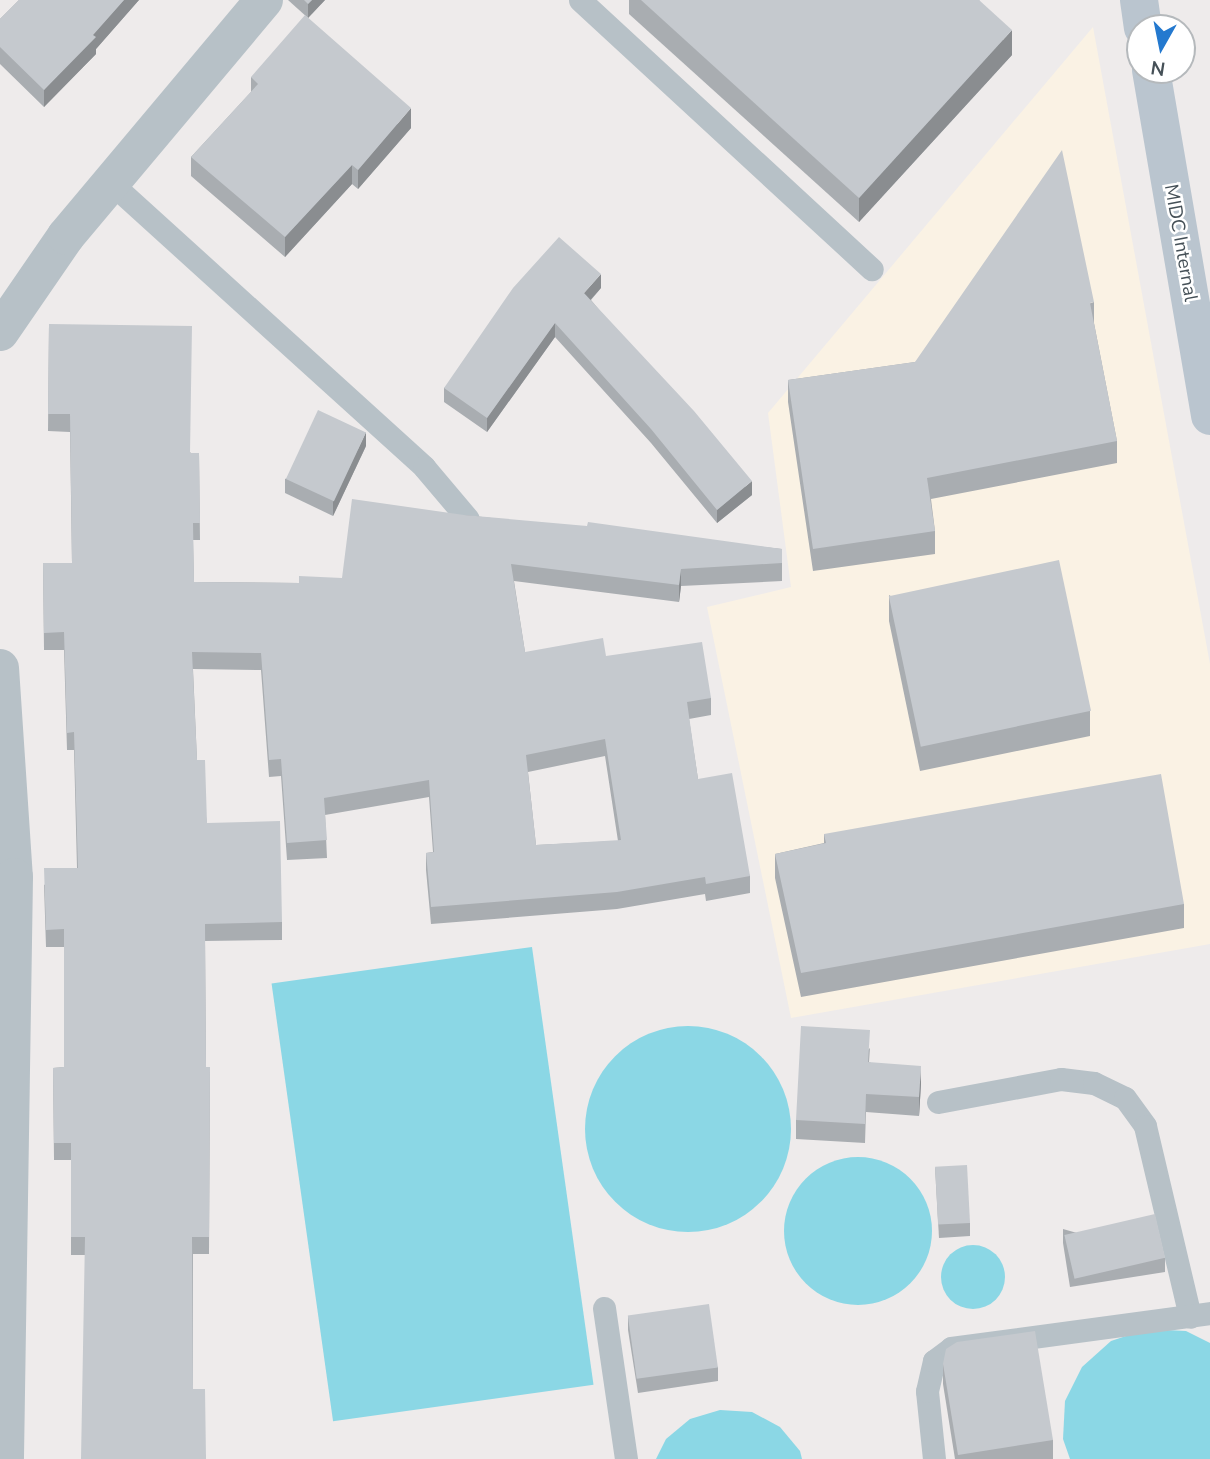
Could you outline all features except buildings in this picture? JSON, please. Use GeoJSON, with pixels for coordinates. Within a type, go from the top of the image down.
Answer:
{"type":"FeatureCollection","features":[{"type":"Feature","properties":{"kind":"street"},"geometry":{"type":"LineString","coordinates":[[0,332],[66,236],[264,0]]}},
{"type":"Feature","properties":{"kind":"street","name":"MIDC Internal"},"geometry":{"type":"LineString","coordinates":[[1154,84],[1206,374],[1210,416]]}},
{"type":"Feature","properties":{"kind":"street"},"geometry":{"type":"LineString","coordinates":[[0,668],[7,877],[5,1459]]}},
{"type":"Feature","properties":{"kind":"lane"},"geometry":{"type":"LineString","coordinates":[[580,0],[872,269]]}},
{"type":"Feature","properties":{"kind":"lane"},"geometry":{"type":"LineString","coordinates":[[110,182],[424,467],[468,519]]}},
{"type":"Feature","properties":{"kind":"lane"},"geometry":{"type":"LineString","coordinates":[[934,1459],[926,1391],[934,1361],[951,1348],[1200,1315],[1145,1126],[1125,1098],[1094,1083],[1061,1079],[938,1102]]}},
{"type":"Feature","properties":{"kind":"lane"},"geometry":{"type":"LineString","coordinates":[[604,1308],[626,1459]]}},
{"type":"Feature","properties":{"kind":"shaded area"},"geometry":{"type":"Polygon","coordinates":[[[1093,27],[1210,664],[1210,944],[791,1018],[707,607],[791,587],[768,413],[1093,27]]]}},
{"type":"Feature","properties":{"kind":"water"},"geometry":{"type":"Polygon","coordinates":[[[532,947],[594,1385],[333,1421],[272,984],[532,947]]]}},
{"type":"Feature","properties":{"kind":"water"},"geometry":{"type":"Polygon","coordinates":[[[688,1026],[727,1034],[745,1043],[761,1056],[774,1072],[783,1090],[791,1129],[783,1168],[774,1186],[761,1202],[745,1215],[727,1224],[688,1232],[649,1224],[631,1215],[615,1202],[602,1186],[593,1168],[585,1129],[593,1090],[602,1072],[615,1056],[631,1043],[649,1034],[688,1026]]]}},
{"type":"Feature","properties":{"kind":"water"},"geometry":{"type":"Polygon","coordinates":[[[858,1157],[886,1162],[911,1178],[927,1203],[932,1231],[927,1259],[911,1284],[886,1300],[858,1305],[830,1300],[805,1284],[789,1259],[784,1231],[789,1203],[805,1178],[830,1162],[858,1157]]]}},
{"type":"Feature","properties":{"kind":"water"},"geometry":{"type":"Polygon","coordinates":[[[967,1245],[979,1245],[996,1254],[1003,1265],[1003,1289],[996,1300],[979,1309],[967,1309],[955,1304],[946,1295],[941,1283],[941,1271],[946,1259],[955,1250],[967,1245]]]}},
{"type":"Feature","properties":{"kind":"water"},"geometry":{"type":"Polygon","coordinates":[[[1147,1329],[1186,1331],[1210,1343],[1210,1459],[1070,1459],[1063,1439],[1065,1401],[1082,1367],[1111,1341],[1147,1329]]]}},
{"type":"Feature","properties":{"kind":"water"},"geometry":{"type":"Polygon","coordinates":[[[720,1410],[752,1412],[780,1427],[800,1451],[802,1459],[656,1459],[666,1439],[690,1419],[720,1410]]]}}]}
